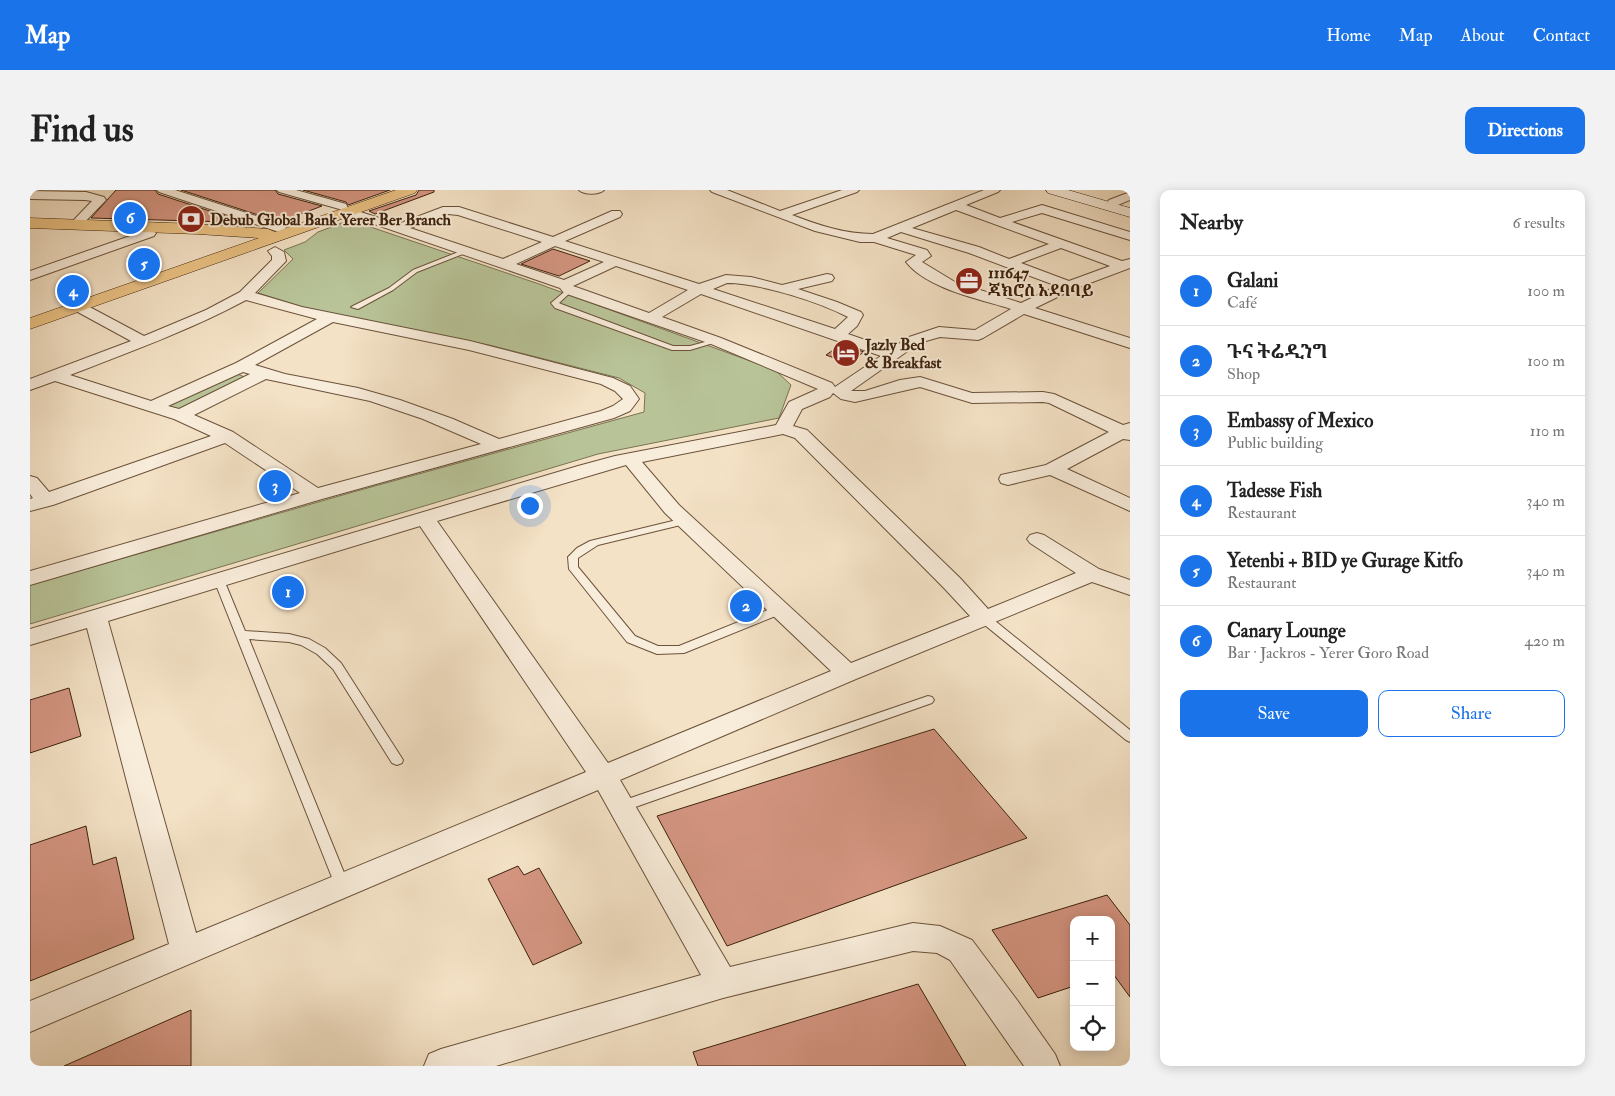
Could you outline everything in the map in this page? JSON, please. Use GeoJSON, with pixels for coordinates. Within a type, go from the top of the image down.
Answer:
{"type":"FeatureCollection","features":[{"type":"Feature","properties":{"kind":"main road"},"geometry":{"type":"LineString","coordinates":[[345,209],[388,190]]}},
{"type":"Feature","properties":{"kind":"main road"},"geometry":{"type":"LineString","coordinates":[[30,324],[345,209],[410,190]]}},
{"type":"Feature","properties":{"kind":"main road"},"geometry":{"type":"LineString","coordinates":[[1053,190],[1130,213]]}},
{"type":"Feature","properties":{"kind":"main road"},"geometry":{"type":"LineString","coordinates":[[1068,190],[1130,208]]}},
{"type":"Feature","properties":{"kind":"main road"},"geometry":{"type":"LineString","coordinates":[[30,223],[266,237]]}},
{"type":"Feature","properties":{"kind":"main road"},"geometry":{"type":"LineString","coordinates":[[30,229],[266,237]]}},
{"type":"Feature","properties":{"kind":"main road"},"geometry":{"type":"LineString","coordinates":[[189,235],[208,244],[204,252],[193,258]]}},
{"type":"Feature","properties":{"kind":"main road"},"geometry":{"type":"LineString","coordinates":[[30,317],[193,258],[266,237]]}},
{"type":"Feature","properties":{"kind":"street"},"geometry":{"type":"LineString","coordinates":[[30,385],[194,321],[244,295],[279,261],[279,256],[266,237],[163,190]]}},
{"type":"Feature","properties":{"kind":"street"},"geometry":{"type":"LineString","coordinates":[[283,190],[345,209],[504,264],[716,341],[822,383],[850,398],[861,398],[915,382],[927,384],[962,396],[976,398],[1043,397],[1054,399],[1128,432]]}},
{"type":"Feature","properties":{"kind":"street"},"geometry":{"type":"LineString","coordinates":[[585,190],[598,190]]}},
{"type":"Feature","properties":{"kind":"street"},"geometry":{"type":"LineString","coordinates":[[716,190],[832,232],[864,239],[875,238],[994,190]]}},
{"type":"Feature","properties":{"kind":"street"},"geometry":{"type":"LineString","coordinates":[[732,196],[750,190]]}},
{"type":"Feature","properties":{"kind":"street"},"geometry":{"type":"LineString","coordinates":[[783,214],[853,190]]}},
{"type":"Feature","properties":{"kind":"street"},"geometry":{"type":"LineString","coordinates":[[30,195],[86,196],[100,200],[75,225]]}},
{"type":"Feature","properties":{"kind":"street"},"geometry":{"type":"LineString","coordinates":[[1113,203],[1130,196]]}},
{"type":"Feature","properties":{"kind":"street"},"geometry":{"type":"LineString","coordinates":[[954,205],[1126,265]]}},
{"type":"Feature","properties":{"kind":"street"},"geometry":{"type":"LineString","coordinates":[[398,228],[451,209],[553,241],[894,355]]}},
{"type":"Feature","properties":{"kind":"street"},"geometry":{"type":"LineString","coordinates":[[1002,222],[1042,209],[1130,236]]}},
{"type":"Feature","properties":{"kind":"street"},"geometry":{"type":"LineString","coordinates":[[504,264],[616,214]]}},
{"type":"Feature","properties":{"kind":"street"},"geometry":{"type":"LineString","coordinates":[[900,228],[1070,286]]}},
{"type":"Feature","properties":{"kind":"street"},"geometry":{"type":"LineString","coordinates":[[30,276],[150,233]]}},
{"type":"Feature","properties":{"kind":"street"},"geometry":{"type":"LineString","coordinates":[[875,238],[924,255],[923,258],[913,262],[940,280],[1130,343]]}},
{"type":"Feature","properties":{"kind":"street"},"geometry":{"type":"LineString","coordinates":[[1010,264],[1063,243]]}},
{"type":"Feature","properties":{"kind":"street"},"geometry":{"type":"LineString","coordinates":[[39,259],[72,262]]}},
{"type":"Feature","properties":{"kind":"street"},"geometry":{"type":"LineString","coordinates":[[567,287],[615,262]]}},
{"type":"Feature","properties":{"kind":"street"},"geometry":{"type":"LineString","coordinates":[[783,429],[796,406],[834,391],[894,355],[914,340],[934,333],[978,335],[1023,308],[1070,286],[1126,265]]}},
{"type":"Feature","properties":{"kind":"street"},"geometry":{"type":"LineString","coordinates":[[650,318],[700,290],[732,278],[840,307],[856,315],[852,323],[836,336]]}},
{"type":"Feature","properties":{"kind":"street"},"geometry":{"type":"LineString","coordinates":[[781,290],[827,278]]}},
{"type":"Feature","properties":{"kind":"street"},"geometry":{"type":"LineString","coordinates":[[30,578],[315,495],[613,412],[628,404],[631,399],[628,392],[621,386],[607,381],[470,346],[330,318],[244,295]]}},
{"type":"Feature","properties":{"kind":"street"},"geometry":{"type":"LineString","coordinates":[[79,306],[143,342]]}},
{"type":"Feature","properties":{"kind":"street"},"geometry":{"type":"LineString","coordinates":[[151,407],[242,366],[330,318]]}},
{"type":"Feature","properties":{"kind":"street"},"geometry":{"type":"LineString","coordinates":[[242,366],[262,374],[344,390],[419,410],[498,444]]}},
{"type":"Feature","properties":{"kind":"street"},"geometry":{"type":"LineString","coordinates":[[180,415],[262,374]]}},
{"type":"Feature","properties":{"kind":"street"},"geometry":{"type":"LineString","coordinates":[[53,375],[180,415],[227,436],[315,495]]}},
{"type":"Feature","properties":{"kind":"street"},"geometry":{"type":"LineString","coordinates":[[30,637],[585,470],[630,459],[783,429],[800,434],[952,583],[986,619]]}},
{"type":"Feature","properties":{"kind":"street"},"geometry":{"type":"LineString","coordinates":[[1008,479],[1052,469],[1128,432]]}},
{"type":"Feature","properties":{"kind":"street"},"geometry":{"type":"LineString","coordinates":[[30,482],[38,503],[227,436]]}},
{"type":"Feature","properties":{"kind":"street"},"geometry":{"type":"LineString","coordinates":[[630,459],[672,509],[848,673]]}},
{"type":"Feature","properties":{"kind":"street"},"geometry":{"type":"LineString","coordinates":[[1052,469],[1130,506]]}},
{"type":"Feature","properties":{"kind":"street"},"geometry":{"type":"LineString","coordinates":[[425,519],[604,777],[723,983]]}},
{"type":"Feature","properties":{"kind":"street"},"geometry":{"type":"LineString","coordinates":[[1037,540],[1092,574],[1130,588]]}},
{"type":"Feature","properties":{"kind":"street"},"geometry":{"type":"LineString","coordinates":[[30,1017],[848,673],[986,619],[1092,574]]}},
{"type":"Feature","properties":{"kind":"street"},"geometry":{"type":"LineString","coordinates":[[95,616],[186,952]]}},
{"type":"Feature","properties":{"kind":"street"},"geometry":{"type":"LineString","coordinates":[[442,1066],[723,983],[913,937],[940,940],[962,950],[1043,1066]]}},
{"type":"Feature","properties":{"kind":"lane"},"geometry":{"type":"LineString","coordinates":[[355,307],[391,289],[415,271],[466,251]]}},
{"type":"Feature","properties":{"kind":"lane"},"geometry":{"type":"LineString","coordinates":[[567,287],[555,303],[558,306],[672,348],[690,348],[716,341]]}},
{"type":"Feature","properties":{"kind":"lane"},"geometry":{"type":"LineString","coordinates":[[685,521],[594,543],[573,557],[573,567],[631,639],[657,650],[680,650],[780,610]]}},
{"type":"Feature","properties":{"kind":"lane"},"geometry":{"type":"LineString","coordinates":[[219,580],[342,885]]}},
{"type":"Feature","properties":{"kind":"lane"},"geometry":{"type":"LineString","coordinates":[[986,619],[1130,737]]}},
{"type":"Feature","properties":{"kind":"lane"},"geometry":{"type":"LineString","coordinates":[[241,635],[289,638],[304,642],[321,651],[337,666],[397,760]]}},
{"type":"Feature","properties":{"kind":"lane"},"geometry":{"type":"LineString","coordinates":[[621,807],[928,700]]}},
{"type":"Feature","properties":{"kind":"green space"},"geometry":{"type":"Polygon","coordinates":[[[350,220],[539,284],[775,370],[791,385],[779,418],[598,454],[30,624],[30,585],[353,492],[644,412],[645,393],[619,378],[489,345],[322,313],[258,293],[293,259],[284,250],[305,242],[318,232],[350,220]]]}},
{"type":"Feature","properties":{"kind":"green space"},"geometry":{"type":"Polygon","coordinates":[[[235,373],[247,378],[177,411],[165,404],[235,373]]]}},
{"type":"Feature","properties":{"kind":"building"},"geometry":{"type":"Polygon","coordinates":[[[116,190],[155,190],[158,194],[231,218],[228,222],[91,218],[116,190]]]}},
{"type":"Feature","properties":{"kind":"building"},"geometry":{"type":"Polygon","coordinates":[[[181,190],[275,190],[278,194],[322,206],[280,222],[181,190]]]}},
{"type":"Feature","properties":{"kind":"building"},"geometry":{"type":"Polygon","coordinates":[[[303,190],[390,190],[348,205],[346,202],[303,190]]]}},
{"type":"Feature","properties":{"kind":"building"},"geometry":{"type":"Polygon","coordinates":[[[419,190],[434,190],[434,192],[375,214],[369,211],[416,195],[419,190]]]}},
{"type":"Feature","properties":{"kind":"building"},"geometry":{"type":"Polygon","coordinates":[[[553,249],[590,261],[559,276],[521,264],[553,249]]]}},
{"type":"Feature","properties":{"kind":"building","name":"Jazly Bed & Breakfast"},"geometry":{"type":"Polygon","coordinates":[[[842,344],[864,352],[848,363],[826,355],[842,344]]]}},
{"type":"Feature","properties":{"kind":"building"},"geometry":{"type":"Polygon","coordinates":[[[69,688],[81,736],[30,753],[30,700],[69,688]]]}},
{"type":"Feature","properties":{"kind":"building"},"geometry":{"type":"Polygon","coordinates":[[[934,729],[1027,838],[727,946],[657,816],[934,729]]]}},
{"type":"Feature","properties":{"kind":"building"},"geometry":{"type":"Polygon","coordinates":[[[86,826],[93,865],[116,857],[134,939],[30,981],[30,845],[86,826]]]}},
{"type":"Feature","properties":{"kind":"building"},"geometry":{"type":"Polygon","coordinates":[[[518,866],[524,875],[539,868],[582,943],[533,965],[488,879],[518,866]]]}},
{"type":"Feature","properties":{"kind":"building"},"geometry":{"type":"Polygon","coordinates":[[[1107,895],[1130,925],[1130,997],[1115,976],[1115,916],[1070,916],[1070,987],[1038,998],[992,930],[1107,895]]]}},
{"type":"Feature","properties":{"kind":"building"},"geometry":{"type":"Polygon","coordinates":[[[918,984],[966,1066],[698,1066],[693,1052],[918,984]]]}},
{"type":"Feature","properties":{"kind":"building"},"geometry":{"type":"Polygon","coordinates":[[[191,1010],[191,1066],[64,1066],[191,1010]]]}},
{"type":"Feature","properties":{"kind":"place","name":"Canary Lounge"},"geometry":{"type":"Point","coordinates":[130,218]}},
{"type":"Feature","properties":{"kind":"place","name":"Debub Global Bank Yerer Ber Branch"},"geometry":{"type":"Point","coordinates":[191,219]}},
{"type":"Feature","properties":{"kind":"place","name":"Yetenbi + BID ye Gurage Kitfo"},"geometry":{"type":"Point","coordinates":[144,264]}},
{"type":"Feature","properties":{"kind":"place","name":"111647 ጃክሮስ አደባባይ"},"geometry":{"type":"Point","coordinates":[969,281]}},
{"type":"Feature","properties":{"kind":"place","name":"Tadesse Fish"},"geometry":{"type":"Point","coordinates":[73,291]}},
{"type":"Feature","properties":{"kind":"place","name":"Jazly Bed & Breakfast"},"geometry":{"type":"Point","coordinates":[846,353]}},
{"type":"Feature","properties":{"kind":"place","name":"Embassy of Mexico"},"geometry":{"type":"Point","coordinates":[275,486]}},
{"type":"Feature","properties":{"kind":"place","name":"Galani"},"geometry":{"type":"Point","coordinates":[288,592]}},
{"type":"Feature","properties":{"kind":"place","name":"ጉና ትሬዲንግ"},"geometry":{"type":"Point","coordinates":[746,606]}}]}
